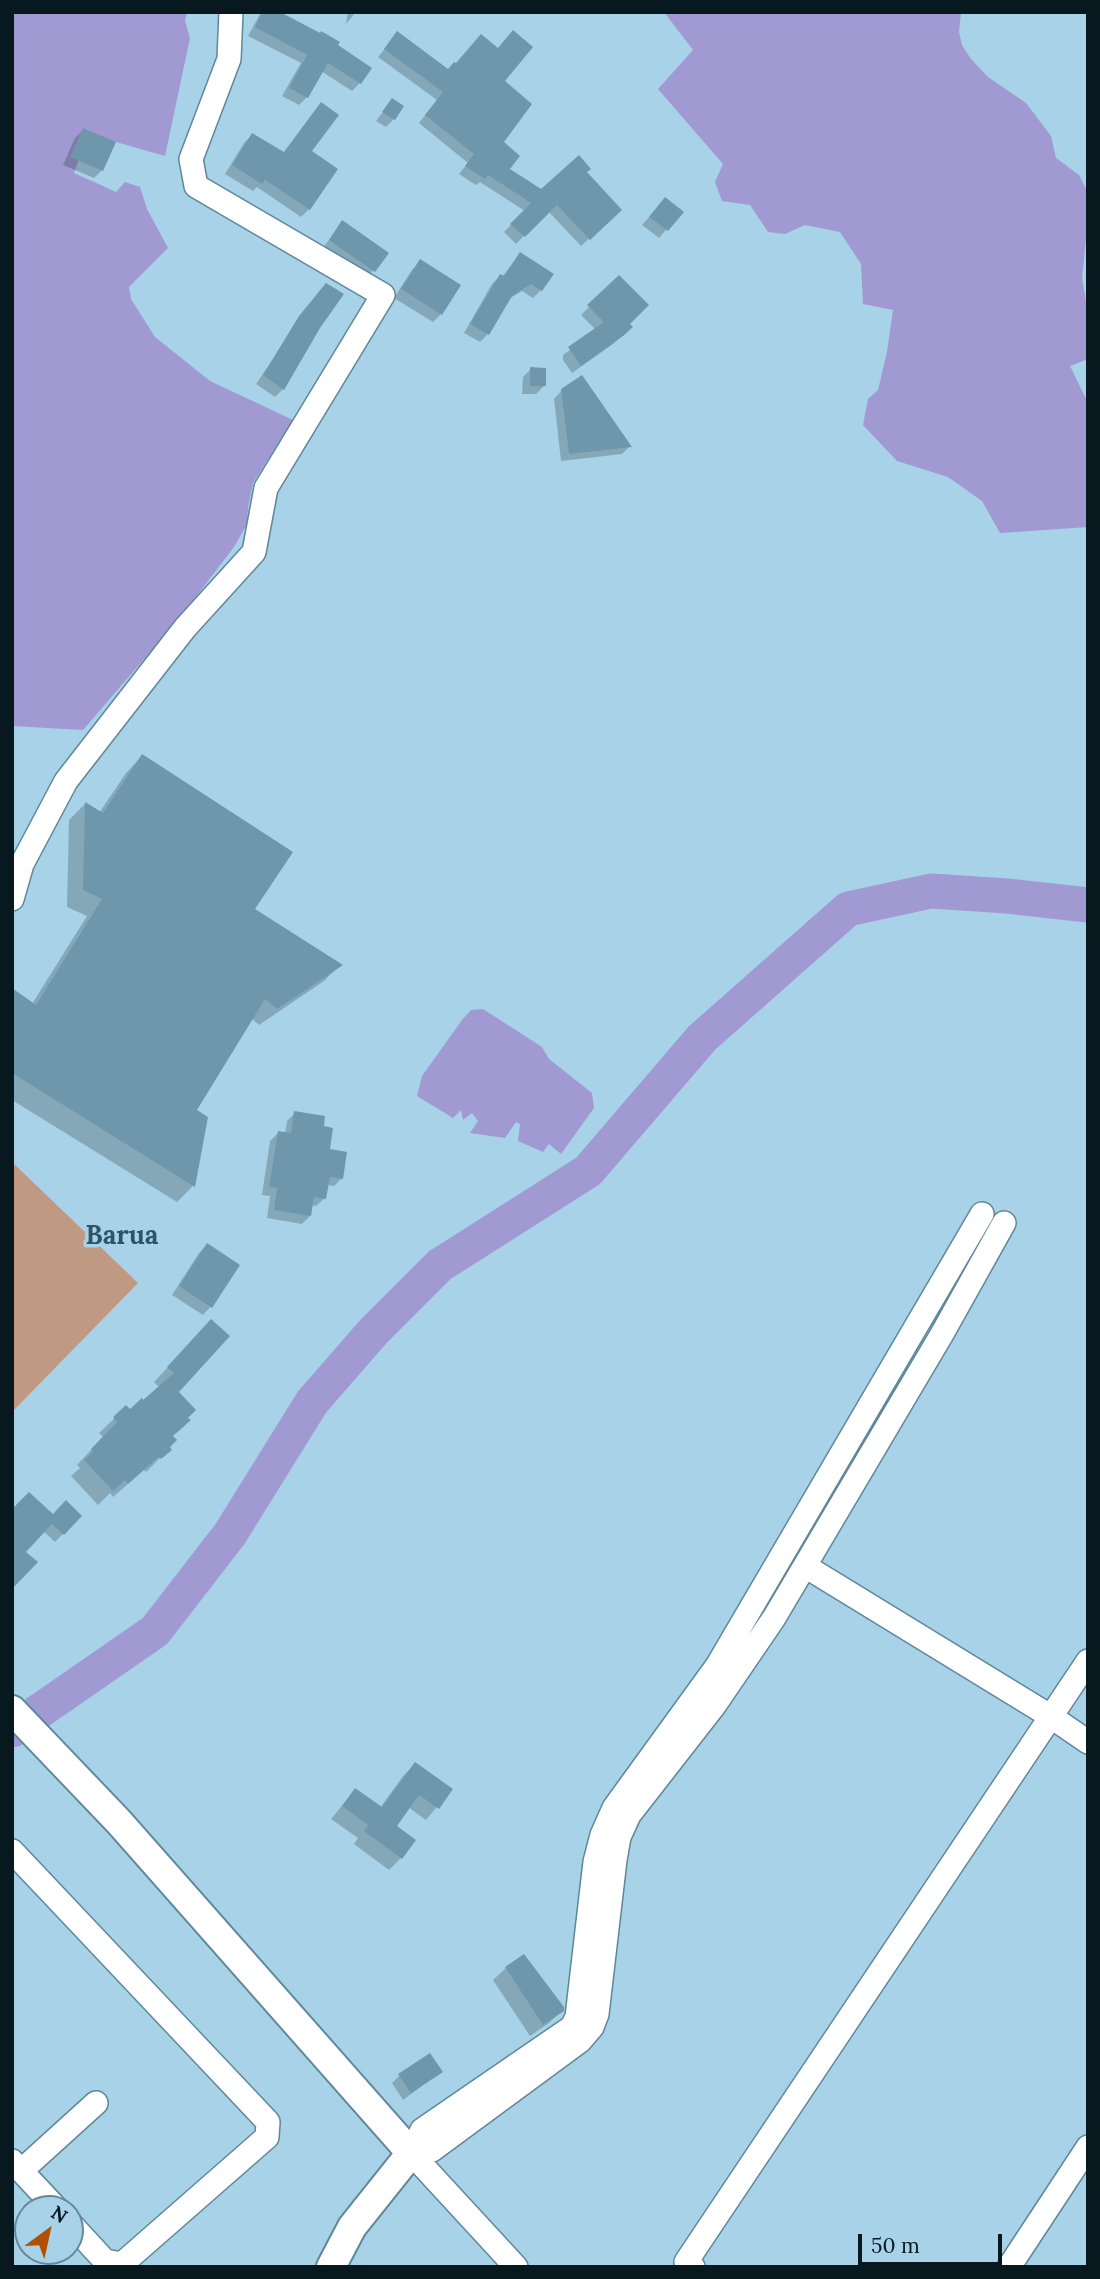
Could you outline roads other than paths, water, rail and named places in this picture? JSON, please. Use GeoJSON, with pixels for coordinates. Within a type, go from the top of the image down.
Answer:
{"type":"FeatureCollection","features":[{"type":"Feature","properties":{"kind":"street"},"geometry":{"type":"LineString","coordinates":[[12,899],[22,864],[66,781],[185,628],[254,552],[266,488],[383,296],[196,186],[191,159],[229,59],[231,12]]}},
{"type":"Feature","properties":{"kind":"street"},"geometry":{"type":"LineString","coordinates":[[331,2267],[352,2227],[411,2153],[422,2130],[572,2027],[577,2017],[598,1917],[619,1838],[629,1815],[747,1661],[942,1334],[993,1219],[920,1320],[717,1666],[614,1808],[602,1835],[596,1862],[598,1917]]}},
{"type":"Feature","properties":{"kind":"street"},"geometry":{"type":"LineString","coordinates":[[920,1320],[942,1334]]}},
{"type":"Feature","properties":{"kind":"street"},"geometry":{"type":"LineString","coordinates":[[805,1566],[1088,1742]]}},
{"type":"Feature","properties":{"kind":"street"},"geometry":{"type":"LineString","coordinates":[[687,2265],[1088,1661]]}},
{"type":"Feature","properties":{"kind":"street"},"geometry":{"type":"LineString","coordinates":[[12,1710],[119,1822],[411,2153],[516,2267]]}},
{"type":"Feature","properties":{"kind":"street"},"geometry":{"type":"LineString","coordinates":[[12,1851],[268,2122],[267,2137],[122,2264],[105,2261],[84,2238]]}},
{"type":"Feature","properties":{"kind":"street"},"geometry":{"type":"LineString","coordinates":[[44,2195],[15,2164],[96,2103]]}},
{"type":"Feature","properties":{"kind":"street"},"geometry":{"type":"LineString","coordinates":[[1009,2267],[1087,2150]]}},
{"type":"Feature","properties":{"kind":"waterway"},"geometry":{"type":"LineString","coordinates":[[12,1730],[155,1631],[230,1534],[312,1402],[373,1332],[440,1265],[588,1171],[702,1038],[848,909],[931,891],[1088,905]]}},
{"type":"Feature","properties":{"kind":"district","name":"Barua"},"geometry":{"type":"Point","coordinates":[122,1237]}}]}
